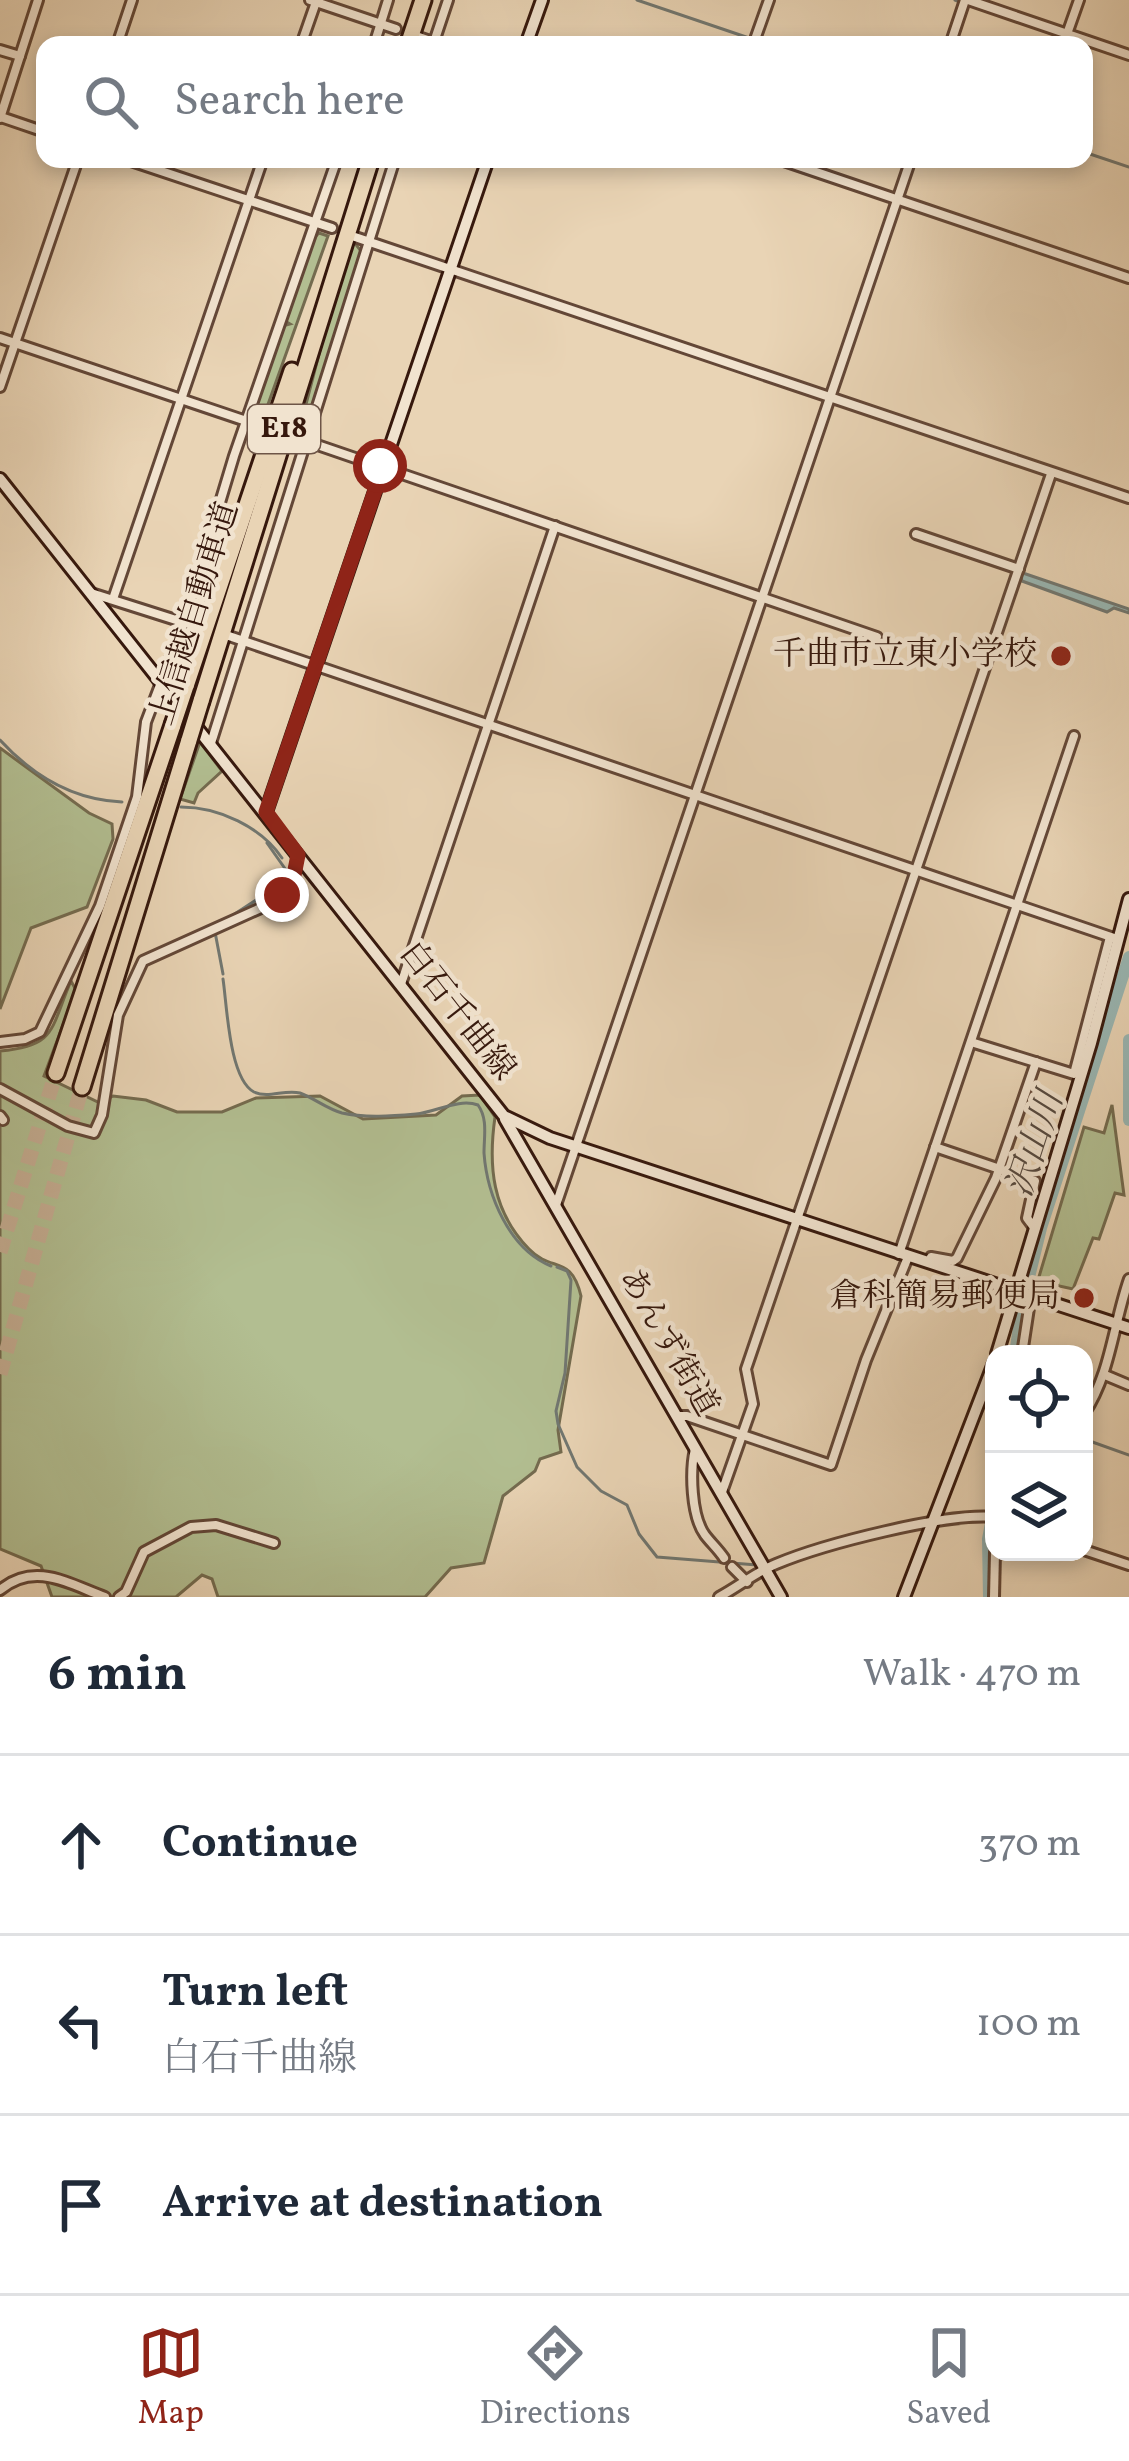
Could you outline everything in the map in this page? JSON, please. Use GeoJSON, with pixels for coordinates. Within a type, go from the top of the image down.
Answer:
{"type":"FeatureCollection","features":[{"type":"Feature","properties":{"kind":"highway"},"geometry":{"type":"LineString","coordinates":[[396,36],[412,0]]}},
{"type":"Feature","properties":{"kind":"highway"},"geometry":{"type":"LineString","coordinates":[[414,36],[423,0]]}},
{"type":"Feature","properties":{"kind":"highway","name":"上信越自動車道"},"geometry":{"type":"LineString","coordinates":[[56,1073],[357,168]]}},
{"type":"Feature","properties":{"kind":"highway","name":"上信越自動車道"},"geometry":{"type":"LineString","coordinates":[[82,1087],[368,168]]}},
{"type":"Feature","properties":{"kind":"main road"},"geometry":{"type":"LineString","coordinates":[[529,36],[542,0]]}},
{"type":"Feature","properties":{"kind":"main road"},"geometry":{"type":"LineString","coordinates":[[266,812],[485,168]]}},
{"type":"Feature","properties":{"kind":"main road","name":"白石千曲線"},"geometry":{"type":"LineString","coordinates":[[0,479],[503,1117],[795,1221],[1129,1328]]}},
{"type":"Feature","properties":{"kind":"main road"},"geometry":{"type":"LineString","coordinates":[[1001,1345],[1024,1293],[1033,1226],[1129,899]]}},
{"type":"Feature","properties":{"kind":"main road","name":"あんず街道"},"geometry":{"type":"LineString","coordinates":[[503,1117],[782,1597]]}},
{"type":"Feature","properties":{"kind":"main road"},"geometry":{"type":"LineString","coordinates":[[904,1597],[985,1387]]}},
{"type":"Feature","properties":{"kind":"street"},"geometry":{"type":"LineString","coordinates":[[36,129],[0,118],[38,0]]}},
{"type":"Feature","properties":{"kind":"street"},"geometry":{"type":"LineString","coordinates":[[120,36],[132,0]]}},
{"type":"Feature","properties":{"kind":"street"},"geometry":{"type":"LineString","coordinates":[[377,36],[388,0]]}},
{"type":"Feature","properties":{"kind":"street"},"geometry":{"type":"LineString","coordinates":[[438,36],[448,0]]}},
{"type":"Feature","properties":{"kind":"street"},"geometry":{"type":"LineString","coordinates":[[756,36],[769,0]]}},
{"type":"Feature","properties":{"kind":"street"},"geometry":{"type":"LineString","coordinates":[[953,36],[967,0],[1073,36]]}},
{"type":"Feature","properties":{"kind":"street"},"geometry":{"type":"LineString","coordinates":[[1067,34],[1079,0]]}},
{"type":"Feature","properties":{"kind":"street"},"geometry":{"type":"LineString","coordinates":[[304,36],[313,1],[381,24],[395,36]]}},
{"type":"Feature","properties":{"kind":"street"},"geometry":{"type":"LineString","coordinates":[[1093,43],[1129,55]]}},
{"type":"Feature","properties":{"kind":"street"},"geometry":{"type":"LineString","coordinates":[[0,50],[20,56]]}},
{"type":"Feature","properties":{"kind":"street"},"geometry":{"type":"LineString","coordinates":[[0,387],[75,168]]}},
{"type":"Feature","properties":{"kind":"street"},"geometry":{"type":"LineString","coordinates":[[152,168],[332,228]]}},
{"type":"Feature","properties":{"kind":"street"},"geometry":{"type":"LineString","coordinates":[[112,599],[260,168]]}},
{"type":"Feature","properties":{"kind":"street"},"geometry":{"type":"LineString","coordinates":[[0,1042],[25,1040],[40,1032],[85,938],[137,797],[146,722],[184,622],[245,421],[334,168]]}},
{"type":"Feature","properties":{"kind":"street"},"geometry":{"type":"LineString","coordinates":[[211,743],[392,168]]}},
{"type":"Feature","properties":{"kind":"street"},"geometry":{"type":"LineString","coordinates":[[805,168],[1129,278]]}},
{"type":"Feature","properties":{"kind":"street"},"geometry":{"type":"LineString","coordinates":[[556,1204],[908,168]]}},
{"type":"Feature","properties":{"kind":"street"},"geometry":{"type":"LineString","coordinates":[[355,237],[1129,498]]}},
{"type":"Feature","properties":{"kind":"street"},"geometry":{"type":"LineString","coordinates":[[0,338],[258,425]]}},
{"type":"Feature","properties":{"kind":"street"},"geometry":{"type":"LineString","coordinates":[[294,437],[877,637]]}},
{"type":"Feature","properties":{"kind":"street"},"geometry":{"type":"LineString","coordinates":[[722,1492],[753,1404],[746,1369],[1051,474]]}},
{"type":"Feature","properties":{"kind":"street"},"geometry":{"type":"LineString","coordinates":[[401,984],[555,526]]}},
{"type":"Feature","properties":{"kind":"street"},"geometry":{"type":"LineString","coordinates":[[916,534],[1018,569]]}},
{"type":"Feature","properties":{"kind":"street"},"geometry":{"type":"LineString","coordinates":[[91,593],[198,627]]}},
{"type":"Feature","properties":{"kind":"street"},"geometry":{"type":"LineString","coordinates":[[229,637],[1114,938],[1074,1074],[971,1042]]}},
{"type":"Feature","properties":{"kind":"street"},"geometry":{"type":"LineString","coordinates":[[678,1416],[831,1465],[1074,736]]}},
{"type":"Feature","properties":{"kind":"street"},"geometry":{"type":"LineString","coordinates":[[0,1089],[68,1126],[97,1131],[118,1015],[143,961],[274,902],[293,880],[298,855]]}},
{"type":"Feature","properties":{"kind":"street"},"geometry":{"type":"LineString","coordinates":[[928,1264],[932,1257],[957,1258],[998,1168],[1036,1062]]}},
{"type":"Feature","properties":{"kind":"street"},"geometry":{"type":"LineString","coordinates":[[935,1147],[1035,1180],[1027,1217],[1033,1226]]}},
{"type":"Feature","properties":{"kind":"street"},"geometry":{"type":"LineString","coordinates":[[1093,1397],[1105,1375],[1114,1323],[1129,1279]]}},
{"type":"Feature","properties":{"kind":"street"},"geometry":{"type":"LineString","coordinates":[[1022,1345],[1024,1293]]}},
{"type":"Feature","properties":{"kind":"street"},"geometry":{"type":"LineString","coordinates":[[1105,1375],[1129,1385]]}},
{"type":"Feature","properties":{"kind":"street"},"geometry":{"type":"LineString","coordinates":[[696,1448],[692,1472],[699,1520],[724,1558]]}},
{"type":"Feature","properties":{"kind":"street"},"geometry":{"type":"LineString","coordinates":[[719,1597],[766,1570],[846,1541],[985,1517]]}},
{"type":"Feature","properties":{"kind":"street"},"geometry":{"type":"LineString","coordinates":[[119,1597],[129,1586],[138,1558],[191,1527],[216,1525],[274,1543]]}},
{"type":"Feature","properties":{"kind":"street"},"geometry":{"type":"LineString","coordinates":[[1093,1553],[1129,1564]]}},
{"type":"Feature","properties":{"kind":"street"},"geometry":{"type":"LineString","coordinates":[[994,1597],[995,1561]]}},
{"type":"Feature","properties":{"kind":"street"},"geometry":{"type":"LineString","coordinates":[[732,1567],[746,1582]]}},
{"type":"Feature","properties":{"kind":"street"},"geometry":{"type":"LineString","coordinates":[[0,1590],[22,1576],[60,1577],[105,1597]]}},
{"type":"Feature","properties":{"kind":"green space"},"geometry":{"type":"Polygon","coordinates":[[[319,233],[328,236],[266,410],[258,420],[251,414],[282,326],[290,324],[285,321],[319,233]]]}},
{"type":"Feature","properties":{"kind":"green space"},"geometry":{"type":"Polygon","coordinates":[[[354,242],[361,251],[307,432],[298,435],[333,300],[354,242]]]}},
{"type":"Feature","properties":{"kind":"green space"},"geometry":{"type":"Polygon","coordinates":[[[200,742],[222,771],[194,803],[180,799],[200,742]]]}},
{"type":"Feature","properties":{"kind":"green space"},"geometry":{"type":"Polygon","coordinates":[[[0,748],[89,813],[112,824],[113,839],[87,907],[31,928],[0,1009],[0,748]]]}},
{"type":"Feature","properties":{"kind":"green space"},"geometry":{"type":"Polygon","coordinates":[[[71,981],[76,990],[44,1076],[100,1103],[113,1096],[146,1100],[177,1112],[222,1112],[256,1098],[320,1096],[363,1119],[436,1115],[462,1096],[480,1095],[495,1117],[493,1170],[507,1219],[537,1256],[572,1274],[581,1296],[558,1430],[561,1452],[540,1459],[535,1471],[503,1496],[484,1563],[451,1568],[425,1597],[218,1597],[212,1579],[202,1575],[176,1597],[52,1597],[41,1566],[0,1549],[0,1051],[42,1039],[71,981]]]}},
{"type":"Feature","properties":{"kind":"green space"},"geometry":{"type":"Polygon","coordinates":[[[1112,1105],[1124,1195],[1115,1193],[1099,1239],[1093,1238],[1073,1289],[1055,1285],[1054,1296],[1035,1290],[1084,1127],[1104,1133],[1112,1105]]]}},
{"type":"Feature","properties":{"kind":"water"},"geometry":{"type":"Polygon","coordinates":[[[1020,572],[1129,609],[1129,613],[1114,608],[1107,612],[1022,581],[1020,572]]]}},
{"type":"Feature","properties":{"kind":"waterway"},"geometry":{"type":"LineString","coordinates":[[637,0],[743,36]]}},
{"type":"Feature","properties":{"kind":"waterway"},"geometry":{"type":"LineString","coordinates":[[949,36],[960,2],[955,0]]}},
{"type":"Feature","properties":{"kind":"waterway"},"geometry":{"type":"LineString","coordinates":[[970,5],[1019,22]]}},
{"type":"Feature","properties":{"kind":"waterway"},"geometry":{"type":"LineString","coordinates":[[1093,155],[1129,167]]}},
{"type":"Feature","properties":{"kind":"waterway"},"geometry":{"type":"LineString","coordinates":[[0,740],[55,784],[87,797],[122,802]]}},
{"type":"Feature","properties":{"kind":"waterway"},"geometry":{"type":"LineString","coordinates":[[181,807],[238,821],[263,837],[282,858]]}},
{"type":"Feature","properties":{"kind":"waterway"},"geometry":{"type":"LineString","coordinates":[[230,917],[284,882],[286,870],[267,843]]}},
{"type":"Feature","properties":{"kind":"waterway"},"geometry":{"type":"LineString","coordinates":[[215,932],[223,974]]}},
{"type":"Feature","properties":{"kind":"waterway","name":"沢山川"},"geometry":{"type":"LineString","coordinates":[[1016,1345],[1041,1228],[1129,957]]}},
{"type":"Feature","properties":{"kind":"waterway"},"geometry":{"type":"LineString","coordinates":[[223,979],[234,1057],[254,1092],[300,1093],[336,1111],[360,1116],[478,1105],[495,1203],[523,1247],[551,1266]]}},
{"type":"Feature","properties":{"kind":"waterway"},"geometry":{"type":"LineString","coordinates":[[1129,1040],[1129,1120]]}},
{"type":"Feature","properties":{"kind":"waterway"},"geometry":{"type":"LineString","coordinates":[[557,1267],[567,1271],[571,1280],[565,1373],[556,1411],[577,1467],[601,1491],[627,1505],[639,1534],[657,1557],[757,1565]]}},
{"type":"Feature","properties":{"kind":"waterway"},"geometry":{"type":"LineString","coordinates":[[1093,1442],[1129,1455]]}},
{"type":"Feature","properties":{"kind":"waterway"},"geometry":{"type":"LineString","coordinates":[[1093,1548],[1129,1560]]}},
{"type":"Feature","properties":{"kind":"waterway","name":"沢山川"},"geometry":{"type":"LineString","coordinates":[[988,1561],[989,1597]]}},
{"type":"Feature","properties":{"kind":"tunnel"},"geometry":{"type":"LineString","coordinates":[[0,1252],[56,1073]]}},
{"type":"Feature","properties":{"kind":"tunnel"},"geometry":{"type":"LineString","coordinates":[[0,1374],[82,1087]]}},
{"type":"Feature","properties":{"kind":"place","name":"千曲市立東小学校"},"geometry":{"type":"Point","coordinates":[1061,656]}},
{"type":"Feature","properties":{"kind":"place","name":"倉科簡易郵便局"},"geometry":{"type":"Point","coordinates":[1084,1298]}},
{"type":"Feature","properties":{"kind":"route"},"geometry":{"type":"LineString","coordinates":[[282,895],[293,880],[298,855],[266,812],[380,466]]}}]}
